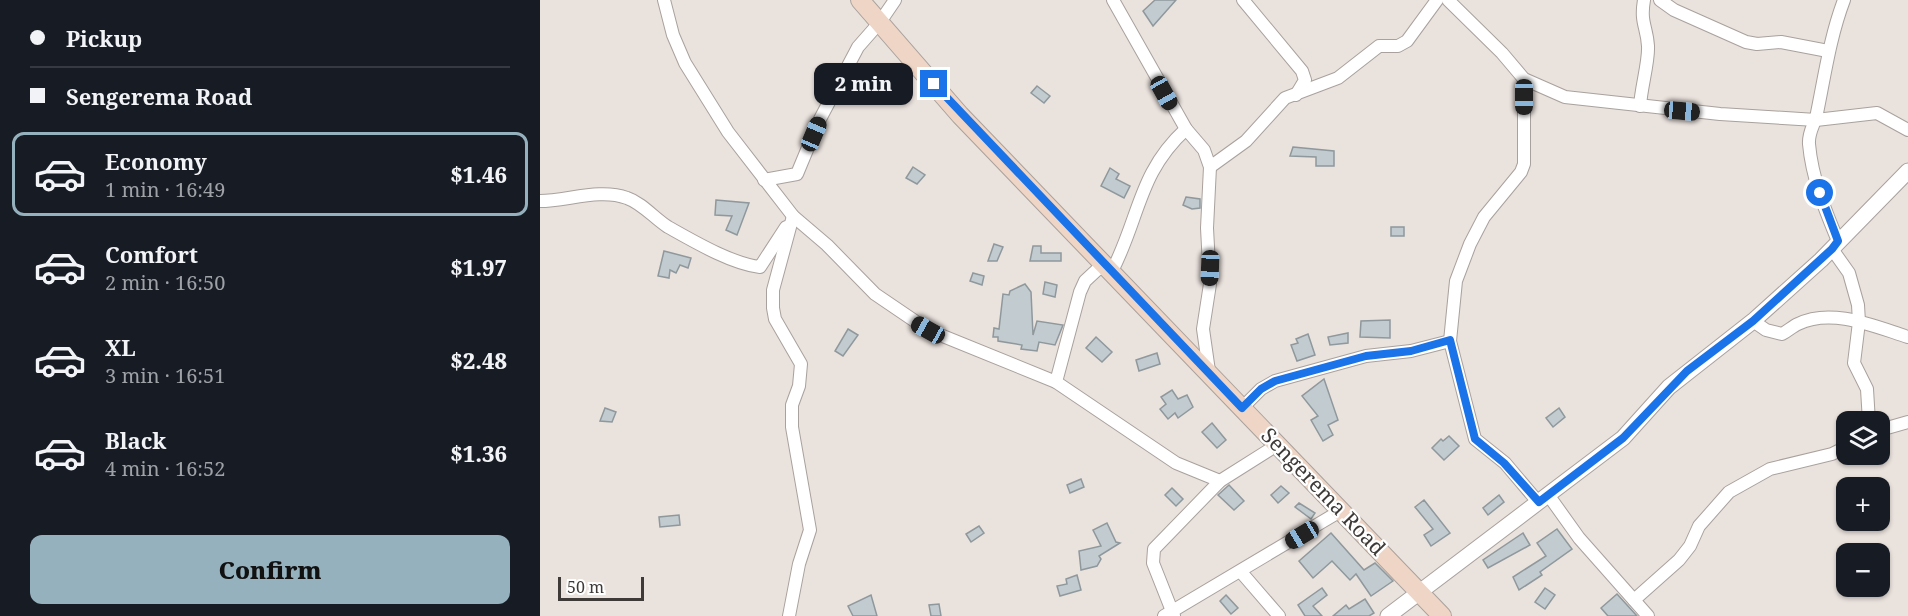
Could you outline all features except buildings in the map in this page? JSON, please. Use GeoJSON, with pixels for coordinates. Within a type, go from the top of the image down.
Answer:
{"type":"FeatureCollection","features":[{"type":"Feature","properties":{"kind":"main road","name":"Sengerema Road"},"geometry":{"type":"LineString","coordinates":[[860,0],[960,115],[1112,270],[1442,616]]}},
{"type":"Feature","properties":{"kind":"street"},"geometry":{"type":"LineString","coordinates":[[664,0],[673,35],[702,92],[764,180],[793,216],[827,245],[875,294],[911,321],[1056,382],[1176,463],[1220,481]]}},
{"type":"Feature","properties":{"kind":"street"},"geometry":{"type":"LineString","coordinates":[[764,180],[797,174],[845,71],[858,48],[895,0]]}},
{"type":"Feature","properties":{"kind":"street"},"geometry":{"type":"LineString","coordinates":[[1113,0],[1186,129],[1204,150],[1209,167],[1207,228],[1210,284],[1203,329],[1209,371]]}},
{"type":"Feature","properties":{"kind":"street"},"geometry":{"type":"LineString","coordinates":[[1243,0],[1302,71],[1305,81],[1296,95]]}},
{"type":"Feature","properties":{"kind":"street"},"geometry":{"type":"LineString","coordinates":[[1209,167],[1246,141],[1285,98],[1338,78],[1378,46],[1398,46],[1407,41],[1437,0]]}},
{"type":"Feature","properties":{"kind":"street"},"geometry":{"type":"LineString","coordinates":[[1448,0],[1502,53],[1524,79],[1565,97],[1640,106],[1816,120],[1877,113],[1908,130]]}},
{"type":"Feature","properties":{"kind":"street"},"geometry":{"type":"LineString","coordinates":[[1640,106],[1641,83],[1648,49],[1641,15],[1644,0]]}},
{"type":"Feature","properties":{"kind":"street"},"geometry":{"type":"LineString","coordinates":[[1660,0],[1674,10],[1746,42],[1756,44],[1781,42],[1828,51]]}},
{"type":"Feature","properties":{"kind":"street"},"geometry":{"type":"LineString","coordinates":[[1844,0],[1828,51],[1816,120],[1809,132],[1809,142],[1813,170],[1835,245],[1849,273],[1858,305],[1859,322],[1854,363],[1867,389],[1868,411]]}},
{"type":"Feature","properties":{"kind":"street"},"geometry":{"type":"LineString","coordinates":[[1524,79],[1524,164],[1521,172],[1484,217],[1470,244],[1456,282],[1450,340],[1475,439],[1544,499],[1648,616]]}},
{"type":"Feature","properties":{"kind":"street"},"geometry":{"type":"LineString","coordinates":[[1056,382],[1085,281],[1099,268],[1112,270],[1124,246],[1137,201],[1150,172],[1169,144],[1186,129]]}},
{"type":"Feature","properties":{"kind":"street"},"geometry":{"type":"LineString","coordinates":[[1388,616],[1623,438],[1687,371],[1753,321],[1835,245],[1908,171]]}},
{"type":"Feature","properties":{"kind":"street"},"geometry":{"type":"LineString","coordinates":[[540,201],[600,195],[628,198],[668,226],[739,264],[760,267],[793,216]]}},
{"type":"Feature","properties":{"kind":"street"},"geometry":{"type":"LineString","coordinates":[[789,616],[799,564],[810,530],[792,427],[792,405],[799,386],[801,363],[779,328],[773,308],[773,290],[793,216]]}},
{"type":"Feature","properties":{"kind":"street"},"geometry":{"type":"LineString","coordinates":[[1753,321],[1766,330],[1782,334],[1805,321],[1837,318],[1859,322],[1908,337]]}},
{"type":"Feature","properties":{"kind":"street"},"geometry":{"type":"LineString","coordinates":[[1242,408],[1261,389],[1275,381],[1366,356],[1411,351],[1450,340]]}},
{"type":"Feature","properties":{"kind":"street"},"geometry":{"type":"LineString","coordinates":[[1890,427],[1908,422]]}},
{"type":"Feature","properties":{"kind":"street"},"geometry":{"type":"LineString","coordinates":[[1277,445],[1220,481],[1154,549],[1153,562],[1170,615],[1342,510]]}},
{"type":"Feature","properties":{"kind":"street"},"geometry":{"type":"LineString","coordinates":[[1634,600],[1679,560],[1690,546],[1699,526],[1729,492],[1770,469],[1836,452]]}},
{"type":"Feature","properties":{"kind":"street"},"geometry":{"type":"LineString","coordinates":[[1241,572],[1279,616]]}},
{"type":"Feature","properties":{"kind":"route"},"geometry":{"type":"LineString","coordinates":[[934,84],[960,115],[1209,371],[1242,408],[1261,389],[1275,381],[1366,356],[1411,351],[1450,340],[1475,439],[1504,463],[1539,502],[1623,438],[1669,387],[1753,321],[1832,249],[1838,241],[1820,193]]}}]}
